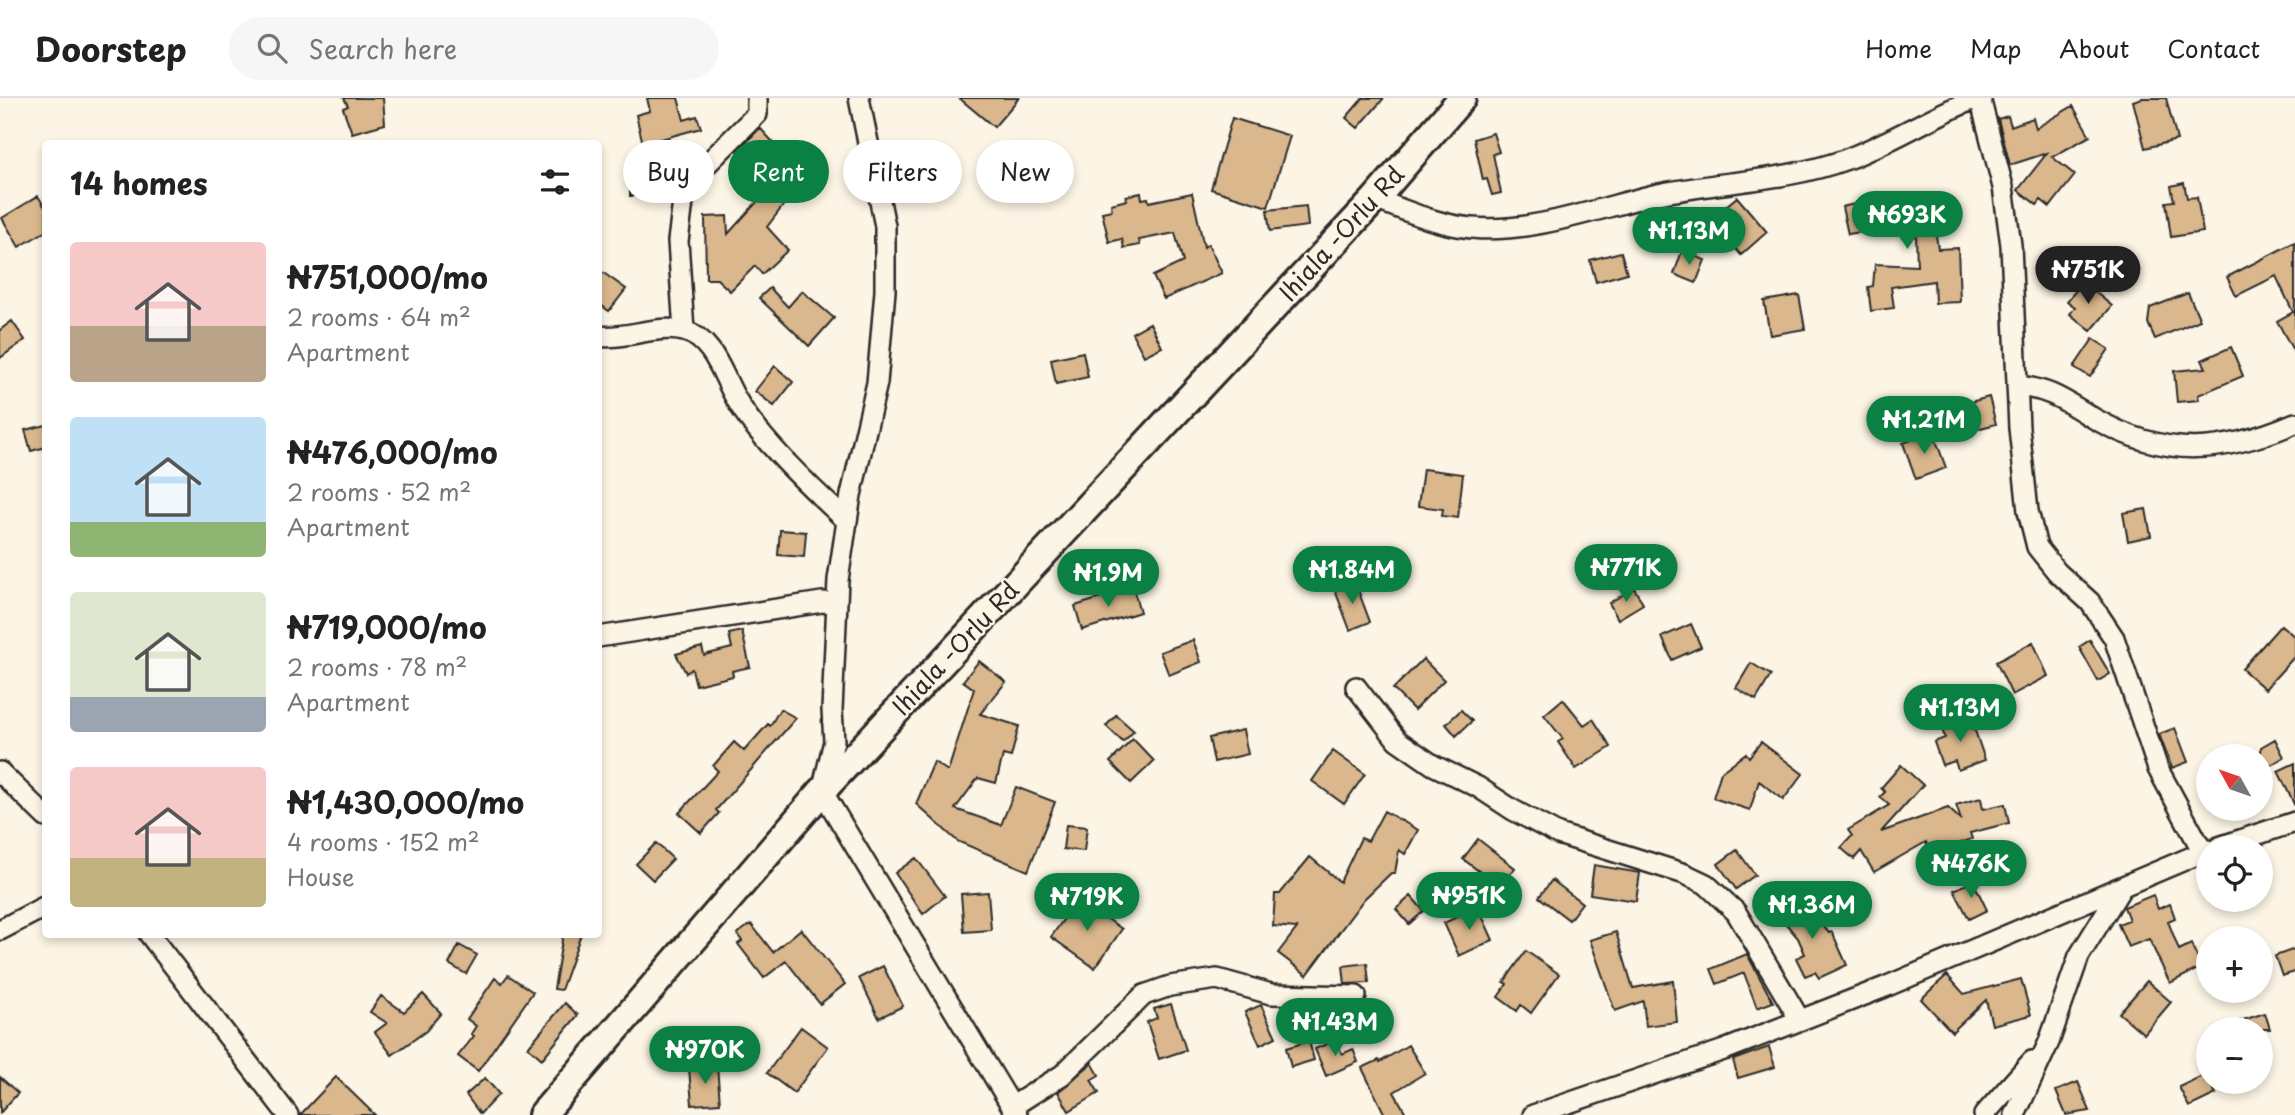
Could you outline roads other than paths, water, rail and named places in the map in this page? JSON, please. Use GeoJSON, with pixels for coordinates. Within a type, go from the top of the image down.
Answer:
{"type":"FeatureCollection","features":[{"type":"Feature","properties":{"kind":"main road","name":"Ihiala -Orlu Rd"},"geometry":{"type":"LineString","coordinates":[[542,1115],[822,791],[1375,200],[1462,98]]}},
{"type":"Feature","properties":{"kind":"street"},"geometry":{"type":"LineString","coordinates":[[684,331],[678,242],[685,186],[757,114],[757,98]]}},
{"type":"Feature","properties":{"kind":"street"},"geometry":{"type":"LineString","coordinates":[[859,98],[885,226],[885,291],[877,383],[847,521],[836,603],[832,710],[834,741],[822,791],[1015,1110],[1062,1075],[1144,995],[1170,986],[1217,979],[1271,994],[1356,996]]}},
{"type":"Feature","properties":{"kind":"street"},"geometry":{"type":"LineString","coordinates":[[1375,200],[1473,229],[1594,212],[1656,195],[1775,177],[1848,159],[1978,98],[2007,210],[2017,386],[2028,511],[2037,547],[2057,572],[2090,602],[2114,638],[2158,769],[2200,835]]}},
{"type":"Feature","properties":{"kind":"street"},"geometry":{"type":"LineString","coordinates":[[602,337],[684,331],[704,342],[744,410],[813,491],[847,521]]}},
{"type":"Feature","properties":{"kind":"street"},"geometry":{"type":"LineString","coordinates":[[2017,386],[2042,388],[2130,436],[2174,449],[2256,440],[2295,423]]}},
{"type":"Feature","properties":{"kind":"street"},"geometry":{"type":"LineString","coordinates":[[602,635],[822,602],[836,603]]}},
{"type":"Feature","properties":{"kind":"street"},"geometry":{"type":"LineString","coordinates":[[1356,687],[1397,740],[1433,765],[1478,787],[1513,810],[1558,834],[1685,874],[1706,884],[1736,912],[1800,1020]]}},
{"type":"Feature","properties":{"kind":"street"},"geometry":{"type":"LineString","coordinates":[[0,772],[42,813]]}},
{"type":"Feature","properties":{"kind":"street"},"geometry":{"type":"LineString","coordinates":[[2256,835],[2295,822]]}},
{"type":"Feature","properties":{"kind":"street"},"geometry":{"type":"LineString","coordinates":[[1533,1115],[1724,1050],[2120,890],[2196,856]]}},
{"type":"Feature","properties":{"kind":"street"},"geometry":{"type":"LineString","coordinates":[[2015,1115],[2049,1042],[2079,956],[2120,890]]}},
{"type":"Feature","properties":{"kind":"street"},"geometry":{"type":"LineString","coordinates":[[0,930],[42,908]]}},
{"type":"Feature","properties":{"kind":"street"},"geometry":{"type":"LineString","coordinates":[[152,938],[288,1115]]}},
{"type":"Feature","properties":{"kind":"street"},"geometry":{"type":"LineString","coordinates":[[1984,1115],[2049,1042]]}}]}
